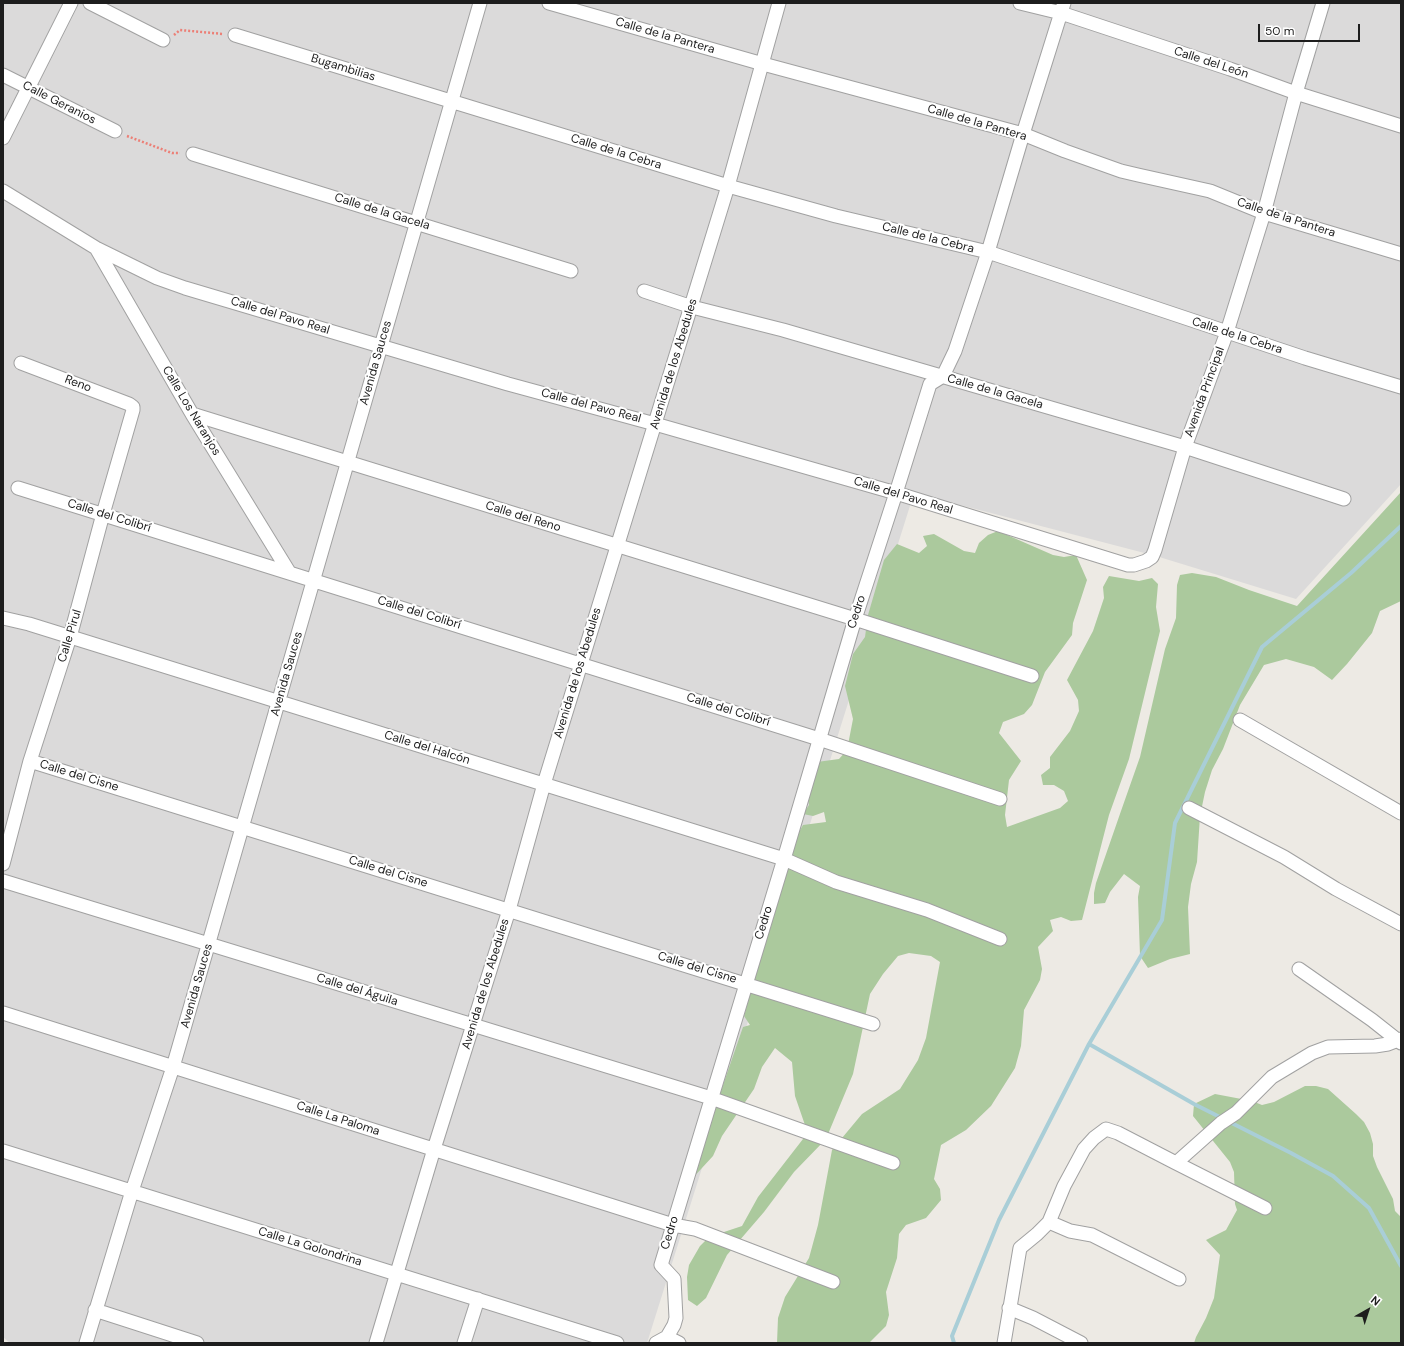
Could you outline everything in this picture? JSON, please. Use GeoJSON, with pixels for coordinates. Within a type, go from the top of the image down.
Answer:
{"type":"FeatureCollection","features":[{"type":"Feature","properties":{"kind":"street"},"geometry":{"type":"LineString","coordinates":[[3,138],[71,3]]}},
{"type":"Feature","properties":{"kind":"street"},"geometry":{"type":"LineString","coordinates":[[90,3],[163,40]]}},
{"type":"Feature","properties":{"kind":"street","name":"Avenida Sauces"},"geometry":{"type":"LineString","coordinates":[[86,1343],[132,1191],[173,1067],[480,3]]}},
{"type":"Feature","properties":{"kind":"street","name":"Calle de la Pantera"},"geometry":{"type":"LineString","coordinates":[[549,3],[763,64],[1023,134],[1065,151],[1127,172],[1210,191],[1264,213],[1401,254]]}},
{"type":"Feature","properties":{"kind":"street","name":"Avenida de los Abedules"},"geometry":{"type":"LineString","coordinates":[[376,1343],[472,1025],[509,910],[544,784],[616,545],[692,306],[728,186],[779,3]]}},
{"type":"Feature","properties":{"kind":"street","name":"Calle del León"},"geometry":{"type":"LineString","coordinates":[[1020,3],[1062,8],[1296,93],[1401,126]]}},
{"type":"Feature","properties":{"kind":"street","name":"Avenida Principal"},"geometry":{"type":"LineString","coordinates":[[1155,550],[1185,447],[1227,332],[1264,213],[1296,93],[1323,3]]}},
{"type":"Feature","properties":{"kind":"street"},"geometry":{"type":"LineString","coordinates":[[943,376],[955,351],[988,252],[1062,8]]}},
{"type":"Feature","properties":{"kind":"street","name":"Bugambilias"},"geometry":{"type":"LineString","coordinates":[[235,35],[452,101]]}},
{"type":"Feature","properties":{"kind":"street","name":"Calle Geranios"},"geometry":{"type":"LineString","coordinates":[[3,75],[115,131]]}},
{"type":"Feature","properties":{"kind":"street","name":"Calle de la Cebra"},"geometry":{"type":"LineString","coordinates":[[452,101],[728,186],[836,216],[988,252],[1305,358],[1401,387]]}},
{"type":"Feature","properties":{"kind":"street","name":"Calle de la Gacela"},"geometry":{"type":"LineString","coordinates":[[193,154],[571,271]]}},
{"type":"Feature","properties":{"kind":"street","name":"Calle del Pavo Real"},"geometry":{"type":"LineString","coordinates":[[3,191],[96,248],[157,278],[185,288],[508,384],[655,424],[896,493],[1128,565],[1146,561],[1152,557],[1155,550]]}},
{"type":"Feature","properties":{"kind":"street","name":"Calle Los Naranjos"},"geometry":{"type":"LineString","coordinates":[[96,248],[192,414],[289,572]]}},
{"type":"Feature","properties":{"kind":"street","name":"Calle de la Gacela"},"geometry":{"type":"LineString","coordinates":[[644,291],[1185,447],[1344,499]]}},
{"type":"Feature","properties":{"kind":"street","name":"Reno"},"geometry":{"type":"LineString","coordinates":[[21,363],[130,404],[133,407]]}},
{"type":"Feature","properties":{"kind":"street","name":"Cedro"},"geometry":{"type":"LineString","coordinates":[[663,1341],[674,1325],[676,1318],[674,1279],[660,1265],[784,859],[855,619],[930,384],[943,376]]}},
{"type":"Feature","properties":{"kind":"street","name":"Calle Pirul"},"geometry":{"type":"LineString","coordinates":[[3,864],[30,761],[70,637],[134,410],[133,407]]}},
{"type":"Feature","properties":{"kind":"street","name":"Calle del Reno"},"geometry":{"type":"LineString","coordinates":[[192,414],[855,619],[1032,676]]}},
{"type":"Feature","properties":{"kind":"street","name":"Calle del Colibrí"},"geometry":{"type":"LineString","coordinates":[[18,488],[819,738],[1000,799]]}},
{"type":"Feature","properties":{"kind":"street","name":"Calle del Halcón"},"geometry":{"type":"LineString","coordinates":[[3,618],[29,624],[784,859],[836,882],[927,910],[1000,939]]}},
{"type":"Feature","properties":{"kind":"street"},"geometry":{"type":"LineString","coordinates":[[1240,720],[1401,813]]}},
{"type":"Feature","properties":{"kind":"street","name":"Calle del Cisne"},"geometry":{"type":"LineString","coordinates":[[30,761],[873,1024]]}},
{"type":"Feature","properties":{"kind":"street"},"geometry":{"type":"LineString","coordinates":[[1189,808],[1284,858],[1336,890],[1401,924]]}},
{"type":"Feature","properties":{"kind":"street","name":"Calle del Águila"},"geometry":{"type":"LineString","coordinates":[[3,881],[711,1098],[893,1163]]}},
{"type":"Feature","properties":{"kind":"street"},"geometry":{"type":"LineString","coordinates":[[1299,969],[1400,1041]]}},
{"type":"Feature","properties":{"kind":"street","name":"Calle La Paloma"},"geometry":{"type":"LineString","coordinates":[[3,1013],[672,1225],[695,1229],[833,1282]]}},
{"type":"Feature","properties":{"kind":"street"},"geometry":{"type":"LineString","coordinates":[[1176,1163],[1221,1123],[1236,1113],[1272,1077],[1312,1053],[1328,1047],[1376,1046],[1400,1041]]}},
{"type":"Feature","properties":{"kind":"street"},"geometry":{"type":"LineString","coordinates":[[1004,1343],[1020,1248],[1049,1222],[1064,1186],[1084,1149],[1094,1138],[1106,1129],[1118,1133],[1265,1208]]}},
{"type":"Feature","properties":{"kind":"street","name":"Calle La Golondrina"},"geometry":{"type":"LineString","coordinates":[[3,1151],[618,1343]]}},
{"type":"Feature","properties":{"kind":"street"},"geometry":{"type":"LineString","coordinates":[[1049,1222],[1070,1231],[1092,1235],[1178,1280]]}},
{"type":"Feature","properties":{"kind":"street"},"geometry":{"type":"LineString","coordinates":[[464,1343],[478,1299]]}},
{"type":"Feature","properties":{"kind":"street"},"geometry":{"type":"LineString","coordinates":[[1009,1308],[1033,1318],[1081,1343]]}},
{"type":"Feature","properties":{"kind":"street"},"geometry":{"type":"LineString","coordinates":[[95,1310],[197,1343]]}},
{"type":"Feature","properties":{"kind":"street"},"geometry":{"type":"LineString","coordinates":[[663,1341],[679,1343]]}},
{"type":"Feature","properties":{"kind":"path"},"geometry":{"type":"LineString","coordinates":[[163,40],[171,38],[180,30],[235,35]]}},
{"type":"Feature","properties":{"kind":"path"},"geometry":{"type":"LineString","coordinates":[[115,131],[172,153],[193,154]]}},
{"type":"Feature","properties":{"kind":"shaded area"},"geometry":{"type":"Polygon","coordinates":[[[3,3],[1401,3],[1401,484],[1296,599],[1156,556],[914,493],[647,1343],[10,1343],[3,1337],[3,3]]]}},
{"type":"Feature","properties":{"kind":"green space"},"geometry":{"type":"Polygon","coordinates":[[[1401,492],[1401,601],[1380,611],[1372,633],[1332,680],[1314,667],[1286,659],[1264,665],[1240,705],[1223,749],[1212,770],[1205,792],[1200,816],[1197,862],[1191,884],[1188,907],[1190,954],[1170,959],[1148,968],[1140,956],[1138,897],[1140,886],[1124,874],[1110,892],[1105,903],[1094,904],[1094,893],[1096,883],[1140,757],[1165,649],[1176,618],[1177,585],[1180,575],[1192,573],[1216,577],[1297,606],[1401,492]]]}},
{"type":"Feature","properties":{"kind":"green space"},"geometry":{"type":"Polygon","coordinates":[[[998,531],[1053,555],[1064,557],[1076,555],[1087,580],[1073,623],[1072,635],[1045,672],[1032,705],[1024,714],[1003,722],[999,733],[1021,761],[1009,780],[1005,815],[1007,827],[1060,808],[1068,801],[1064,791],[1054,785],[1043,785],[1041,775],[1050,768],[1050,757],[1070,731],[1079,711],[1078,700],[1067,680],[1093,631],[1104,598],[1103,587],[1109,576],[1139,581],[1152,578],[1158,584],[1156,607],[1160,631],[1129,759],[1109,815],[1082,920],[1071,921],[1061,917],[1050,920],[1053,931],[1038,947],[1042,969],[1040,980],[1024,1010],[1021,1046],[1015,1068],[991,1106],[966,1130],[941,1145],[934,1179],[940,1189],[941,1200],[926,1218],[906,1225],[899,1234],[897,1258],[886,1292],[889,1315],[886,1326],[869,1343],[777,1343],[778,1318],[785,1297],[809,1258],[818,1225],[832,1150],[862,1114],[900,1089],[918,1060],[926,1038],[940,962],[931,956],[909,953],[898,956],[883,974],[870,994],[853,1074],[826,1139],[794,1172],[764,1212],[727,1255],[706,1298],[697,1306],[688,1300],[687,1277],[689,1265],[700,1246],[709,1237],[742,1226],[758,1197],[803,1139],[806,1128],[795,1096],[792,1062],[775,1048],[762,1067],[754,1089],[722,1136],[713,1156],[690,1181],[743,1027],[750,1025],[744,1016],[793,843],[803,825],[826,822],[824,812],[813,816],[803,814],[809,805],[807,793],[817,762],[839,759],[847,750],[853,719],[845,686],[853,654],[865,637],[868,615],[884,560],[897,544],[919,553],[927,546],[923,536],[934,534],[964,551],[975,553],[979,543],[988,535],[998,531]]]}},
{"type":"Feature","properties":{"kind":"green space"},"geometry":{"type":"Polygon","coordinates":[[[1305,1086],[1316,1086],[1328,1089],[1364,1122],[1370,1133],[1373,1144],[1373,1156],[1377,1167],[1393,1199],[1395,1211],[1401,1217],[1401,1343],[1194,1343],[1214,1298],[1220,1255],[1206,1240],[1226,1230],[1237,1210],[1235,1204],[1234,1172],[1230,1162],[1193,1116],[1194,1104],[1215,1094],[1252,1101],[1262,1105],[1274,1102],[1305,1086]]]}},
{"type":"Feature","properties":{"kind":"waterway"},"geometry":{"type":"LineString","coordinates":[[954,1343],[952,1336],[999,1220],[1089,1044],[1162,920],[1175,823],[1262,647],[1351,573],[1401,526]]}},
{"type":"Feature","properties":{"kind":"waterway"},"geometry":{"type":"LineString","coordinates":[[1089,1044],[1194,1104],[1333,1176],[1369,1208],[1401,1266]]}}]}
